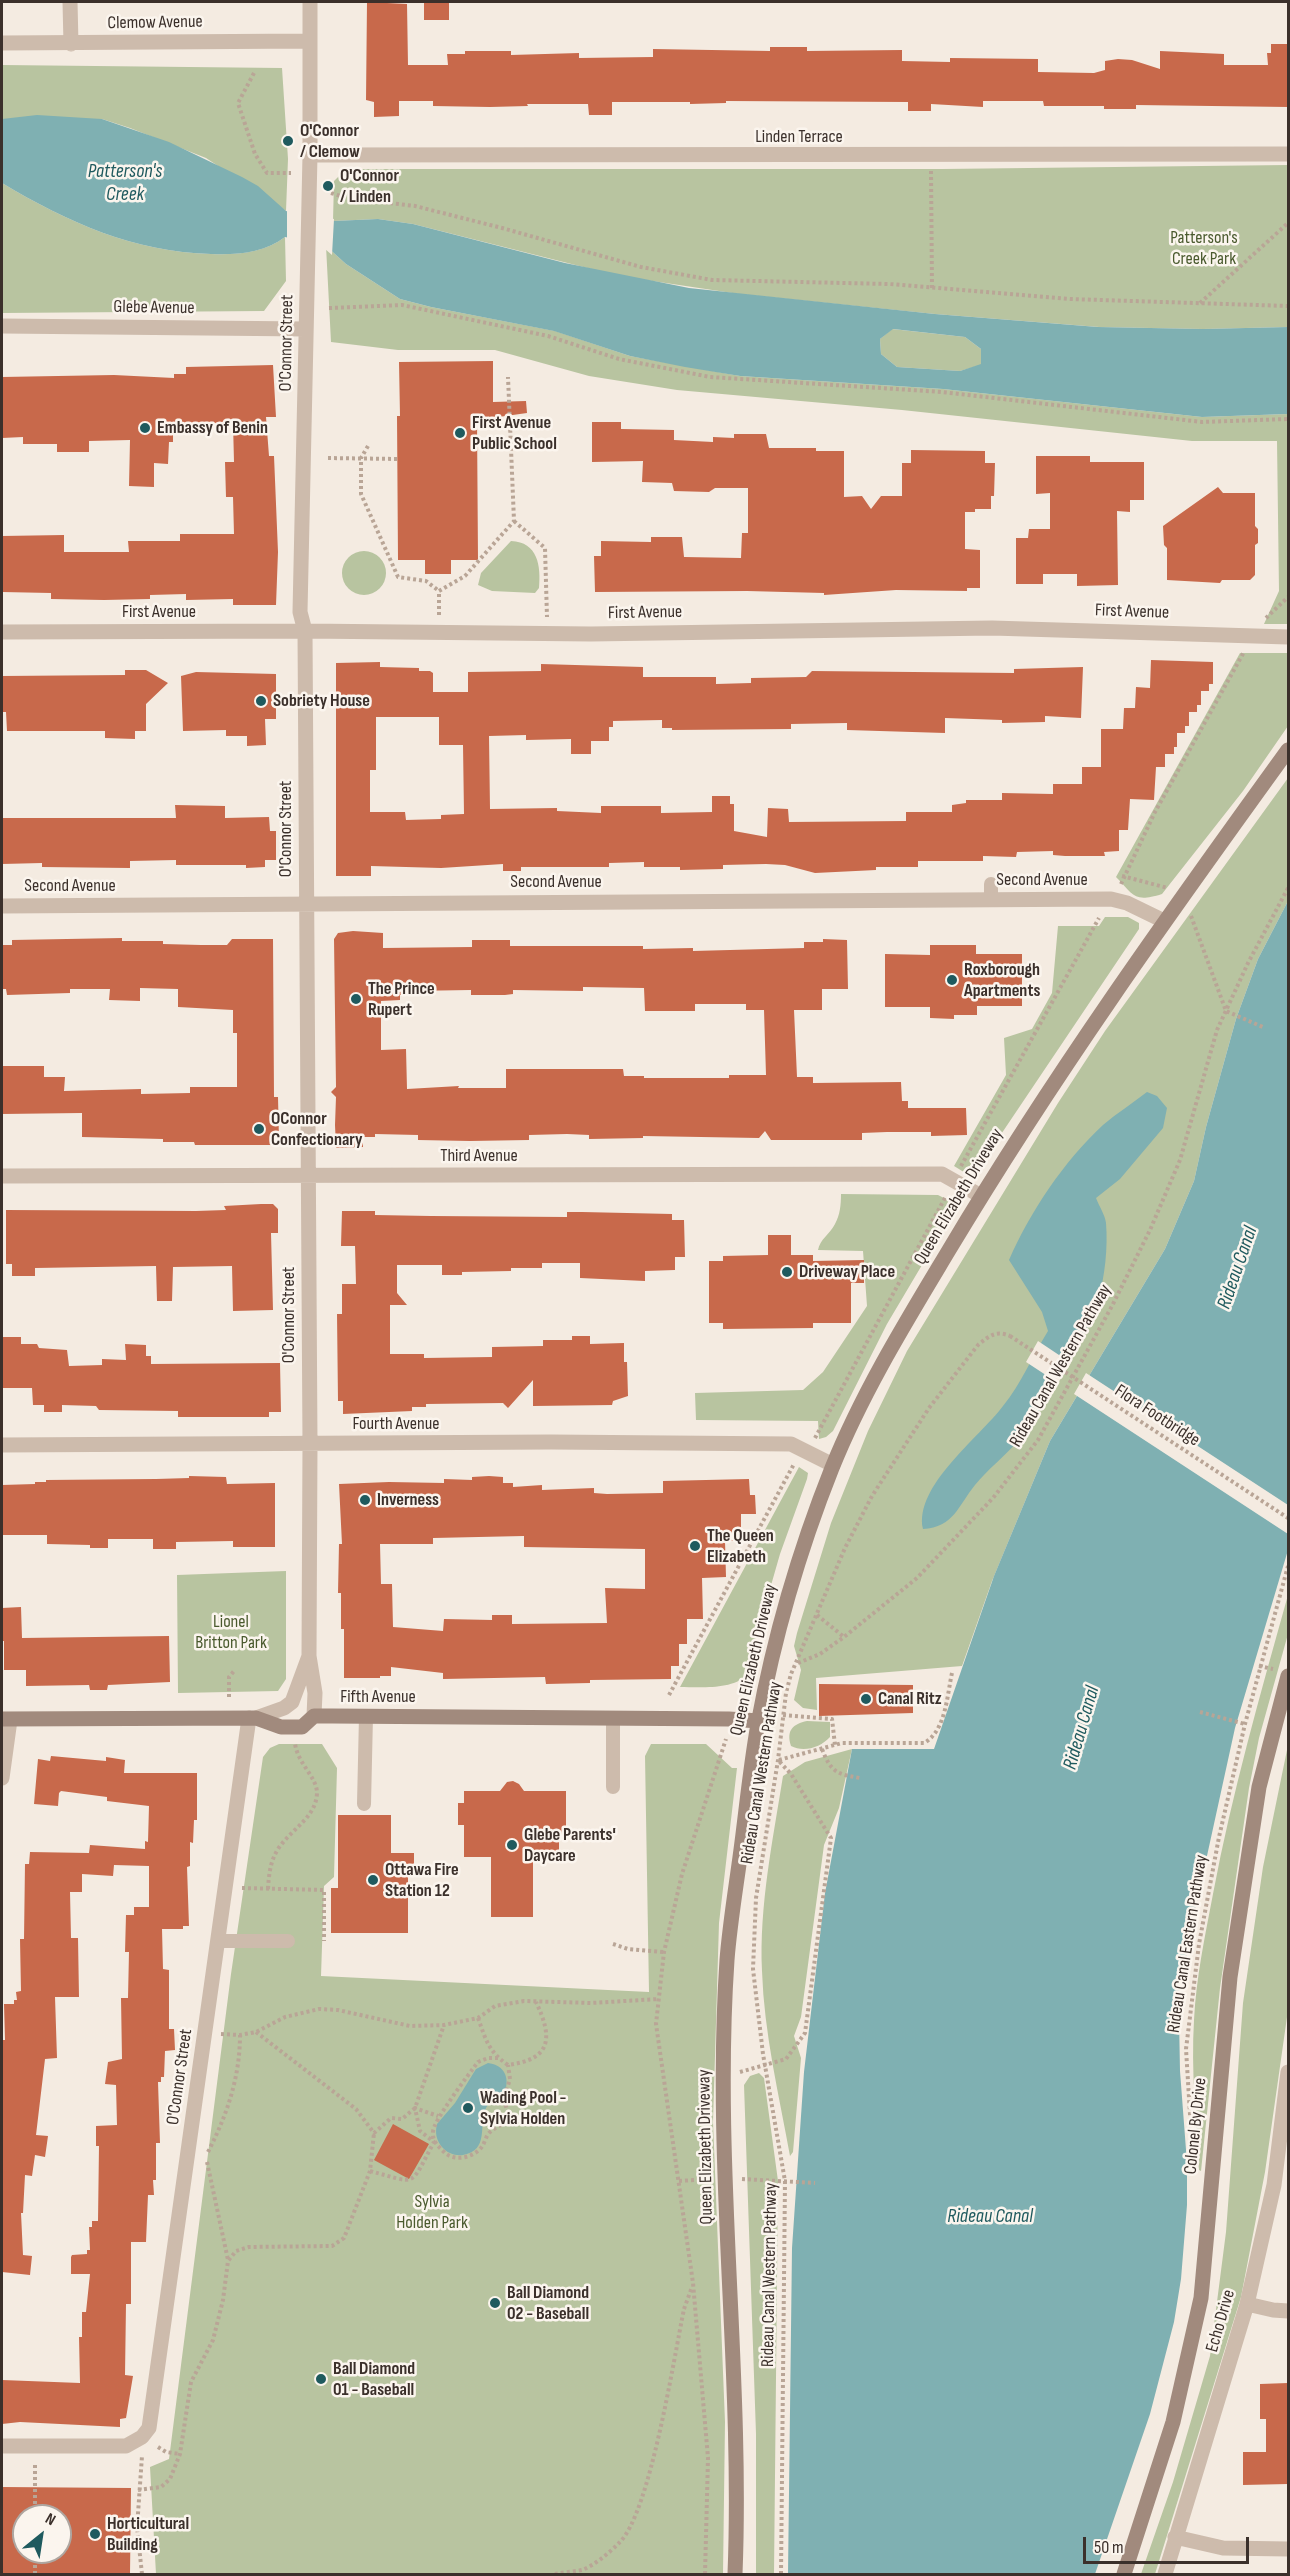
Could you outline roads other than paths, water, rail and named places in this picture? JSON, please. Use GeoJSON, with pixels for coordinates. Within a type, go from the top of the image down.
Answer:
{"type":"FeatureCollection","features":[{"type":"Feature","properties":{"kind":"main road","name":"Queen Elizabeth Driveway"},"geometry":{"type":"LineString","coordinates":[[735,2574],[737,2471],[733,2321],[724,2179],[727,1959],[759,1721],[775,1643],[790,1587],[833,1464],[885,1358],[981,1196],[1054,1081],[1164,921],[1288,750]]}},
{"type":"Feature","properties":{"kind":"main road","name":"Colonel By Drive"},"geometry":{"type":"LineString","coordinates":[[1124,2574],[1173,2422],[1200,2298],[1230,1977],[1260,1788],[1285,1702],[1288,1676]]}},
{"type":"Feature","properties":{"kind":"main road","name":"Fifth Avenue"},"geometry":{"type":"LineString","coordinates":[[314,1716],[759,1721]]}},
{"type":"Feature","properties":{"kind":"main road"},"geometry":{"type":"LineString","coordinates":[[6,1719],[253,1718],[281,1727],[302,1727],[314,1716]]}},
{"type":"Feature","properties":{"kind":"street"},"geometry":{"type":"LineString","coordinates":[[70,2],[70,44]]}},
{"type":"Feature","properties":{"kind":"street","name":"O'Connor Street"},"geometry":{"type":"LineString","coordinates":[[310,2],[310,155],[300,612],[305,631],[310,1444],[309,1656],[315,1693],[314,1716]]}},
{"type":"Feature","properties":{"kind":"street","name":"Clemow Avenue"},"geometry":{"type":"LineString","coordinates":[[2,43],[310,41]]}},
{"type":"Feature","properties":{"kind":"street","name":"Linden Terrace"},"geometry":{"type":"LineString","coordinates":[[310,155],[1288,154]]}},
{"type":"Feature","properties":{"kind":"street","name":"Glebe Avenue"},"geometry":{"type":"LineString","coordinates":[[2,326],[306,329]]}},
{"type":"Feature","properties":{"kind":"street","name":"First Avenue"},"geometry":{"type":"LineString","coordinates":[[2,632],[591,633],[992,628],[1288,637]]}},
{"type":"Feature","properties":{"kind":"street","name":"Second Avenue"},"geometry":{"type":"LineString","coordinates":[[2,906],[991,892],[1111,899],[1127,903],[1164,921]]}},
{"type":"Feature","properties":{"kind":"street","name":"Third Avenue"},"geometry":{"type":"LineString","coordinates":[[2,1176],[942,1174],[981,1196]]}},
{"type":"Feature","properties":{"kind":"street","name":"Fourth Avenue"},"geometry":{"type":"LineString","coordinates":[[2,1445],[791,1444],[833,1464]]}},
{"type":"Feature","properties":{"kind":"street","name":"O'Connor Street"},"geometry":{"type":"LineString","coordinates":[[2,2446],[126,2446],[142,2437],[149,2428],[218,1941],[253,1718],[284,1708],[292,1702],[309,1656]]}},
{"type":"Feature","properties":{"kind":"street"},"geometry":{"type":"LineString","coordinates":[[2,1778],[6,1719]]}},
{"type":"Feature","properties":{"kind":"street","name":"Echo Drive"},"geometry":{"type":"LineString","coordinates":[[1165,2574],[1247,2304],[1274,2185],[1288,2072]]}},
{"type":"Feature","properties":{"kind":"street"},"geometry":{"type":"LineString","coordinates":[[1247,2304],[1288,2311]]}},
{"type":"Feature","properties":{"kind":"street"},"geometry":{"type":"LineString","coordinates":[[1175,2537],[1223,2548],[1288,2548]]}},
{"type":"Feature","properties":{"kind":"lane"},"geometry":{"type":"LineString","coordinates":[[364,1804],[366,1716]]}},
{"type":"Feature","properties":{"kind":"lane"},"geometry":{"type":"LineString","coordinates":[[613,1718],[613,1787]]}},
{"type":"Feature","properties":{"kind":"lane"},"geometry":{"type":"LineString","coordinates":[[218,1941],[288,1941]]}},
{"type":"Feature","properties":{"kind":"water","name":"Patterson's Creek"},"geometry":{"type":"Polygon","coordinates":[[[37,115],[102,119],[169,142],[242,177],[258,186],[286,211],[333,221],[378,219],[413,224],[565,263],[689,288],[935,314],[1098,327],[1203,329],[1288,327],[1288,414],[1202,417],[943,389],[740,376],[630,356],[554,331],[400,299],[346,264],[326,246],[285,237],[259,250],[231,254],[155,248],[76,222],[2,183],[2,119],[37,115]],[[893,329],[880,339],[881,354],[897,367],[960,371],[981,364],[981,349],[965,337],[893,329]]]}},
{"type":"Feature","properties":{"kind":"water","name":"Rideau Canal"},"geometry":{"type":"Polygon","coordinates":[[[1288,901],[1288,1550],[1235,1728],[1189,1938],[1179,2017],[1180,2071],[1187,2163],[1187,2205],[1181,2279],[1174,2322],[1150,2414],[1095,2574],[788,2574],[792,2248],[804,2072],[825,1893],[852,1749],[934,1749],[994,1576],[1050,1441],[1165,1249],[1194,1181],[1206,1127],[1236,1019],[1258,959],[1288,901]]]}},
{"type":"Feature","properties":{"kind":"water"},"geometry":{"type":"Polygon","coordinates":[[[1147,1092],[1157,1096],[1167,1108],[1163,1128],[1120,1179],[1096,1198],[1106,1223],[1107,1242],[1098,1300],[1083,1335],[1051,1393],[1017,1442],[980,1479],[949,1520],[923,1529],[923,1513],[928,1496],[938,1480],[1009,1397],[1048,1331],[1042,1312],[1009,1260],[1017,1242],[1049,1188],[1075,1155],[1103,1125],[1147,1092]]]}},
{"type":"Feature","properties":{"kind":"water","name":"Wading Pool - Sylvia Holden"},"geometry":{"type":"Polygon","coordinates":[[[488,2063],[501,2068],[506,2078],[506,2088],[486,2108],[482,2136],[477,2148],[463,2155],[451,2154],[438,2142],[437,2124],[455,2103],[476,2069],[488,2063]]]}},
{"type":"Feature","properties":{"kind":"place","name":"O'Connor / Clemow"},"geometry":{"type":"Point","coordinates":[288,141]}},
{"type":"Feature","properties":{"kind":"place","name":"O'Connor / Linden"},"geometry":{"type":"Point","coordinates":[328,186]}},
{"type":"Feature","properties":{"kind":"place","name":"Embassy of Benin"},"geometry":{"type":"Point","coordinates":[145,428]}},
{"type":"Feature","properties":{"kind":"place","name":"First Avenue Public School"},"geometry":{"type":"Point","coordinates":[460,433]}},
{"type":"Feature","properties":{"kind":"place","name":"Sobriety House"},"geometry":{"type":"Point","coordinates":[261,701]}},
{"type":"Feature","properties":{"kind":"place","name":"Roxborough Apartments"},"geometry":{"type":"Point","coordinates":[952,980]}},
{"type":"Feature","properties":{"kind":"place","name":"The Prince Rupert"},"geometry":{"type":"Point","coordinates":[356,999]}},
{"type":"Feature","properties":{"kind":"place","name":"OConnor Confectionary"},"geometry":{"type":"Point","coordinates":[259,1129]}},
{"type":"Feature","properties":{"kind":"place","name":"Driveway Place"},"geometry":{"type":"Point","coordinates":[787,1272]}},
{"type":"Feature","properties":{"kind":"place","name":"Inverness"},"geometry":{"type":"Point","coordinates":[365,1500]}},
{"type":"Feature","properties":{"kind":"place","name":"The Queen Elizabeth"},"geometry":{"type":"Point","coordinates":[695,1546]}},
{"type":"Feature","properties":{"kind":"place","name":"Canal Ritz"},"geometry":{"type":"Point","coordinates":[866,1699]}},
{"type":"Feature","properties":{"kind":"place","name":"Glebe Parents' Daycare"},"geometry":{"type":"Point","coordinates":[512,1845]}},
{"type":"Feature","properties":{"kind":"place","name":"Ottawa Fire Station 12"},"geometry":{"type":"Point","coordinates":[373,1880]}},
{"type":"Feature","properties":{"kind":"place","name":"Wading Pool - Sylvia Holden"},"geometry":{"type":"Point","coordinates":[468,2108]}},
{"type":"Feature","properties":{"kind":"place","name":"Ball Diamond 02 - Baseball"},"geometry":{"type":"Point","coordinates":[495,2303]}},
{"type":"Feature","properties":{"kind":"place","name":"Ball Diamond 01 - Baseball"},"geometry":{"type":"Point","coordinates":[321,2379]}},
{"type":"Feature","properties":{"kind":"place","name":"Horticultural Building"},"geometry":{"type":"Point","coordinates":[95,2534]}},
{"type":"Feature","properties":{"kind":"park label","name":"Patterson's Creek Park"},"geometry":{"type":"Point","coordinates":[1204,248]}},
{"type":"Feature","properties":{"kind":"park label","name":"Lionel Britton Park"},"geometry":{"type":"Point","coordinates":[231,1632]}},
{"type":"Feature","properties":{"kind":"park label","name":"Sylvia Holden Park"},"geometry":{"type":"Point","coordinates":[432,2212]}}]}
